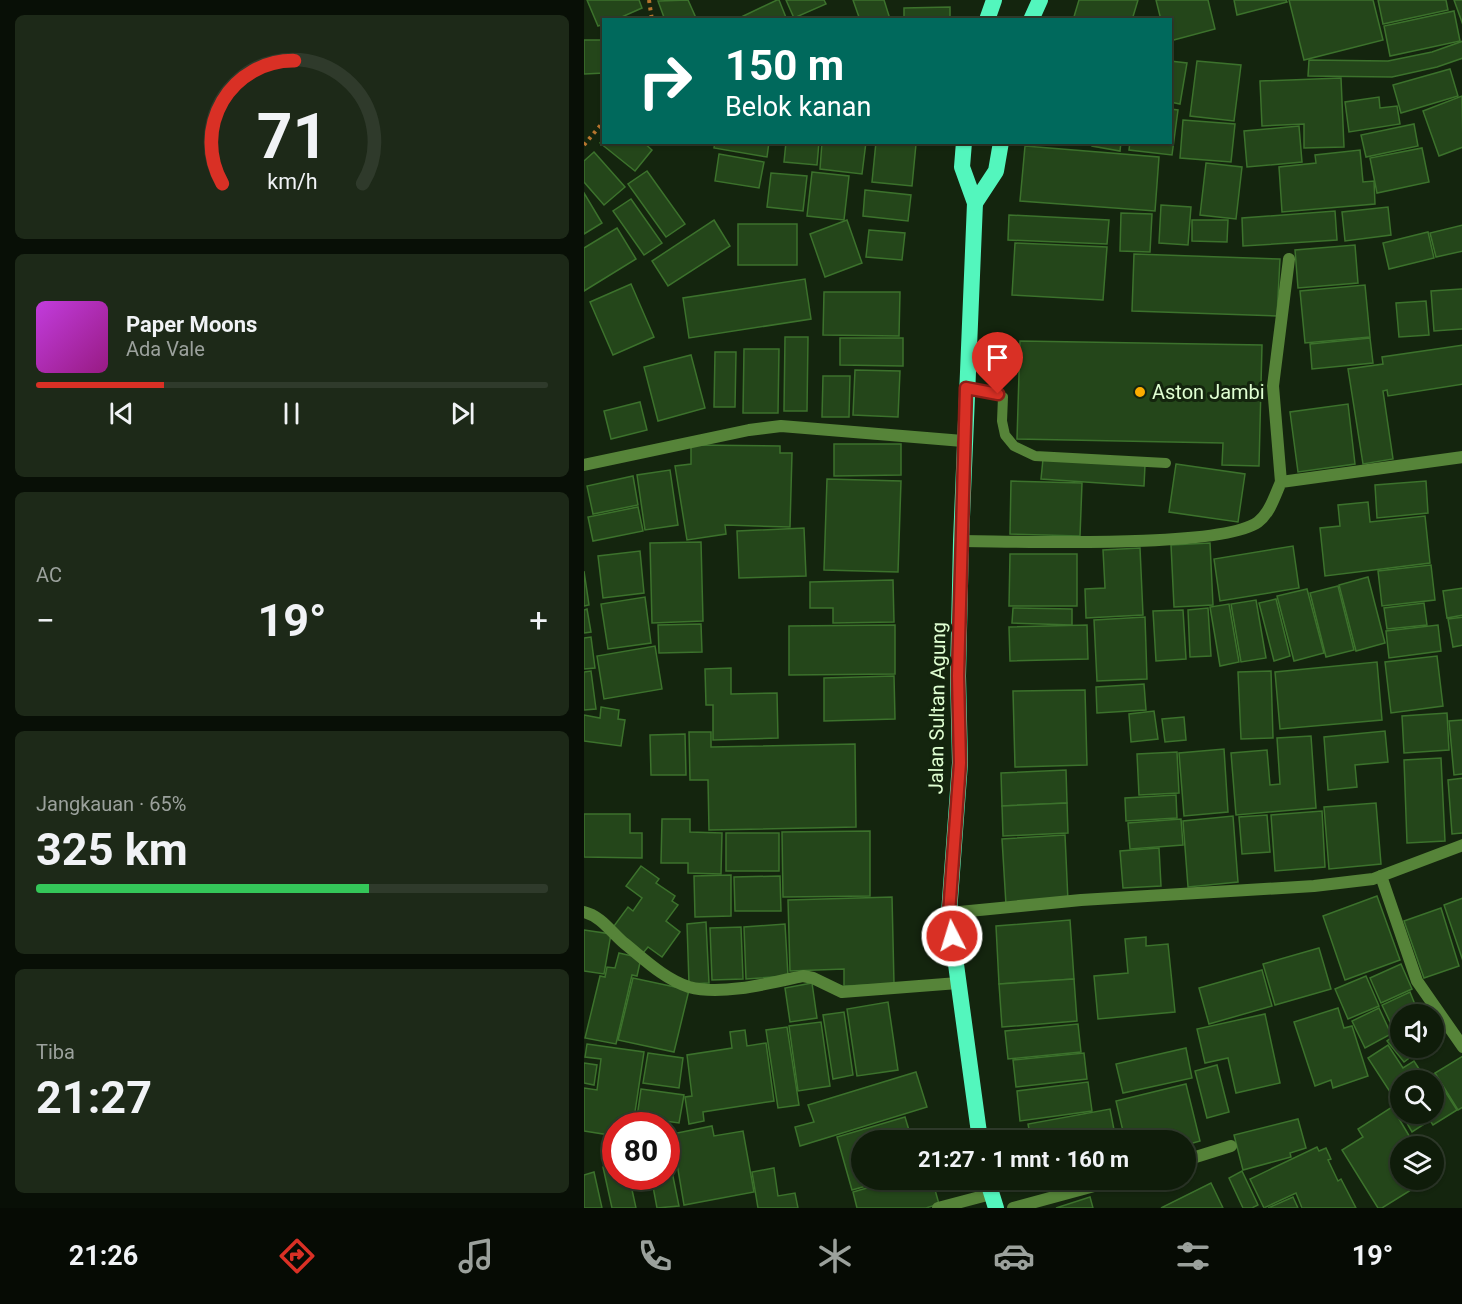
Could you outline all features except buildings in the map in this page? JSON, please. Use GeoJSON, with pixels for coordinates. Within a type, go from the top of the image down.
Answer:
{"type":"FeatureCollection","features":[{"type":"Feature","properties":{"kind":"highway"},"geometry":{"type":"LineString","coordinates":[[988,18],[994,0]]}},
{"type":"Feature","properties":{"kind":"highway"},"geometry":{"type":"LineString","coordinates":[[1032,18],[1040,0]]}},
{"type":"Feature","properties":{"kind":"highway","name":"Jalan Sultan Agung"},"geometry":{"type":"LineString","coordinates":[[964,144],[962,167],[975,203],[961,541],[958,676],[960,763],[949,913],[979,1130]]}},
{"type":"Feature","properties":{"kind":"highway"},"geometry":{"type":"LineString","coordinates":[[975,203],[996,171],[1001,144]]}},
{"type":"Feature","properties":{"kind":"street"},"geometry":{"type":"LineString","coordinates":[[961,541],[1079,542],[1212,536],[1257,523],[1268,510],[1281,482],[1273,386],[1289,259]]}},
{"type":"Feature","properties":{"kind":"street"},"geometry":{"type":"LineString","coordinates":[[584,465],[749,430],[780,426],[964,441]]}},
{"type":"Feature","properties":{"kind":"street"},"geometry":{"type":"LineString","coordinates":[[1281,482],[1463,457]]}},
{"type":"Feature","properties":{"kind":"street"},"geometry":{"type":"LineString","coordinates":[[949,913],[1081,900],[1314,886],[1381,876],[1463,845]]}},
{"type":"Feature","properties":{"kind":"street"},"geometry":{"type":"LineString","coordinates":[[1381,876],[1417,981],[1463,1047]]}},
{"type":"Feature","properties":{"kind":"street"},"geometry":{"type":"LineString","coordinates":[[584,912],[599,919],[620,940],[667,976],[688,986],[733,987],[803,976],[814,978],[842,992],[958,983]]}},
{"type":"Feature","properties":{"kind":"street"},"geometry":{"type":"LineString","coordinates":[[1196,1157],[1231,1146]]}},
{"type":"Feature","properties":{"kind":"street"},"geometry":{"type":"LineString","coordinates":[[1013,1208],[1079,1190]]}},
{"type":"Feature","properties":{"kind":"street"},"geometry":{"type":"LineString","coordinates":[[938,1208],[991,1194]]}},
{"type":"Feature","properties":{"kind":"lane"},"geometry":{"type":"LineString","coordinates":[[966,388],[1003,397],[1002,421],[1006,435],[1014,446],[1035,456],[1166,463]]}},
{"type":"Feature","properties":{"kind":"path"},"geometry":{"type":"LineString","coordinates":[[649,0],[652,18]]}},
{"type":"Feature","properties":{"kind":"path"},"geometry":{"type":"LineString","coordinates":[[584,145],[602,123]]}},
{"type":"Feature","properties":{"kind":"place","name":"Aston Jambi"},"geometry":{"type":"Point","coordinates":[1140,392]}},
{"type":"Feature","properties":{"kind":"route"},"geometry":{"type":"LineString","coordinates":[[952,936],[949,913],[960,763],[958,676],[966,388],[998,394]]}}]}
